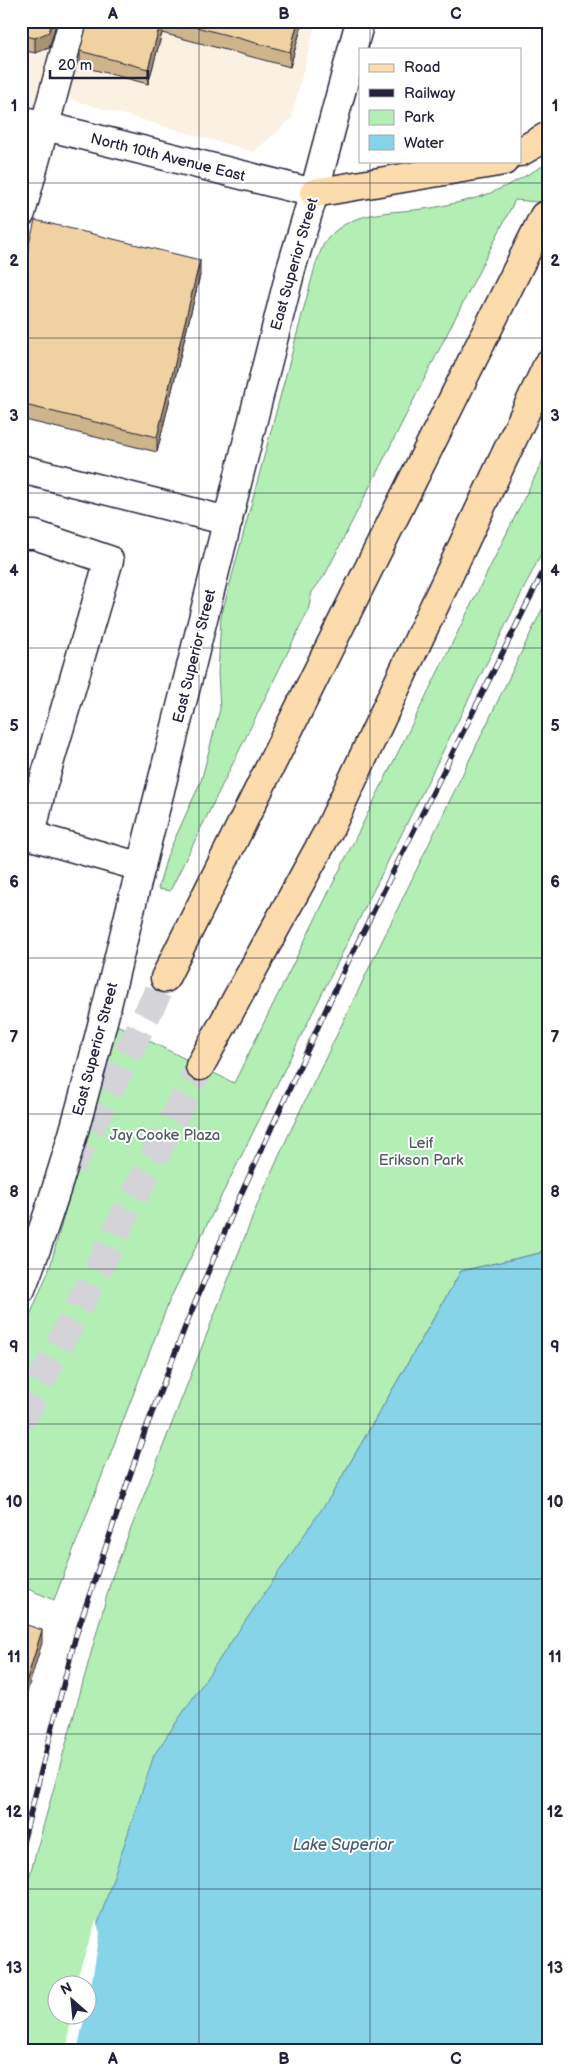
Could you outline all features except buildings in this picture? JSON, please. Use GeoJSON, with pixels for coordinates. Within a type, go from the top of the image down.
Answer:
{"type":"FeatureCollection","features":[{"type":"Feature","properties":{"kind":"main road"},"geometry":{"type":"LineString","coordinates":[[522,151],[548,136]]}},
{"type":"Feature","properties":{"kind":"main road"},"geometry":{"type":"LineString","coordinates":[[314,193],[498,162]]}},
{"type":"Feature","properties":{"kind":"main road"},"geometry":{"type":"LineString","coordinates":[[165,978],[544,216]]}},
{"type":"Feature","properties":{"kind":"main road"},"geometry":{"type":"LineString","coordinates":[[200,1066],[329,830],[548,364]]}},
{"type":"Feature","properties":{"kind":"street"},"geometry":{"type":"LineString","coordinates":[[21,213],[33,124],[72,21]]}},
{"type":"Feature","properties":{"kind":"street","name":"East Superior Street"},"geometry":{"type":"LineString","coordinates":[[21,1289],[45,1229],[94,1062],[291,269],[314,193],[360,21]]}},
{"type":"Feature","properties":{"kind":"street","name":"North 10th Avenue East"},"geometry":{"type":"LineString","coordinates":[[33,124],[314,193]]}},
{"type":"Feature","properties":{"kind":"street"},"geometry":{"type":"LineString","coordinates":[[21,469],[228,521]]}},
{"type":"Feature","properties":{"kind":"street"},"geometry":{"type":"LineString","coordinates":[[21,535],[35,535],[109,560],[41,791],[26,834],[141,867]]}},
{"type":"Feature","properties":{"kind":"shaded area"},"geometry":{"type":"Polygon","coordinates":[[[21,21],[316,21],[291,119],[254,152],[41,91],[21,168],[21,21]]]}},
{"type":"Feature","properties":{"kind":"green space"},"geometry":{"type":"Polygon","coordinates":[[[548,163],[548,203],[515,200],[325,575],[312,592],[308,611],[170,891],[158,889],[167,856],[201,781],[220,709],[218,673],[221,617],[316,263],[325,242],[336,230],[349,222],[379,213],[427,209],[477,198],[510,184],[548,163]]]}},
{"type":"Feature","properties":{"kind":"green space","name":"Jay Cooke Plaza"},"geometry":{"type":"Polygon","coordinates":[[[548,450],[548,540],[170,1299],[54,1600],[21,1586],[21,1337],[50,1267],[115,1024],[234,1083],[548,450]]]}},
{"type":"Feature","properties":{"kind":"green space","name":"Leif Erikson Park"},"geometry":{"type":"Polygon","coordinates":[[[548,597],[548,1240],[540,1253],[461,1271],[332,1494],[83,1974],[48,1974],[48,2024],[73,2024],[69,2051],[21,2051],[21,1907],[112,1577],[258,1203],[288,1136],[548,597]]]}},
{"type":"Feature","properties":{"kind":"water","name":"Lake Superior"},"geometry":{"type":"Polygon","coordinates":[[[548,1240],[548,2051],[69,2051],[73,2024],[98,2024],[98,1974],[81,1974],[154,1755],[332,1494],[461,1271],[540,1253],[548,1240]]]}},
{"type":"Feature","properties":{"kind":"pier"},"geometry":{"type":"Polygon","coordinates":[[[96,1921],[100,1933],[93,1974],[78,1974],[96,1921]]]}},
{"type":"Feature","properties":{"kind":"pier"},"geometry":{"type":"Polygon","coordinates":[[[70,2024],[83,2024],[77,2051],[67,2051],[70,2024]]]}},
{"type":"Feature","properties":{"kind":"tunnel"},"geometry":{"type":"LineString","coordinates":[[71,1167],[165,978]]}},
{"type":"Feature","properties":{"kind":"tunnel"},"geometry":{"type":"LineString","coordinates":[[21,1421],[200,1066]]}},
{"type":"Feature","properties":{"kind":"railway"},"geometry":{"type":"LineString","coordinates":[[21,1850],[76,1635],[145,1431],[187,1322],[236,1205],[346,966],[548,562]]}}]}
